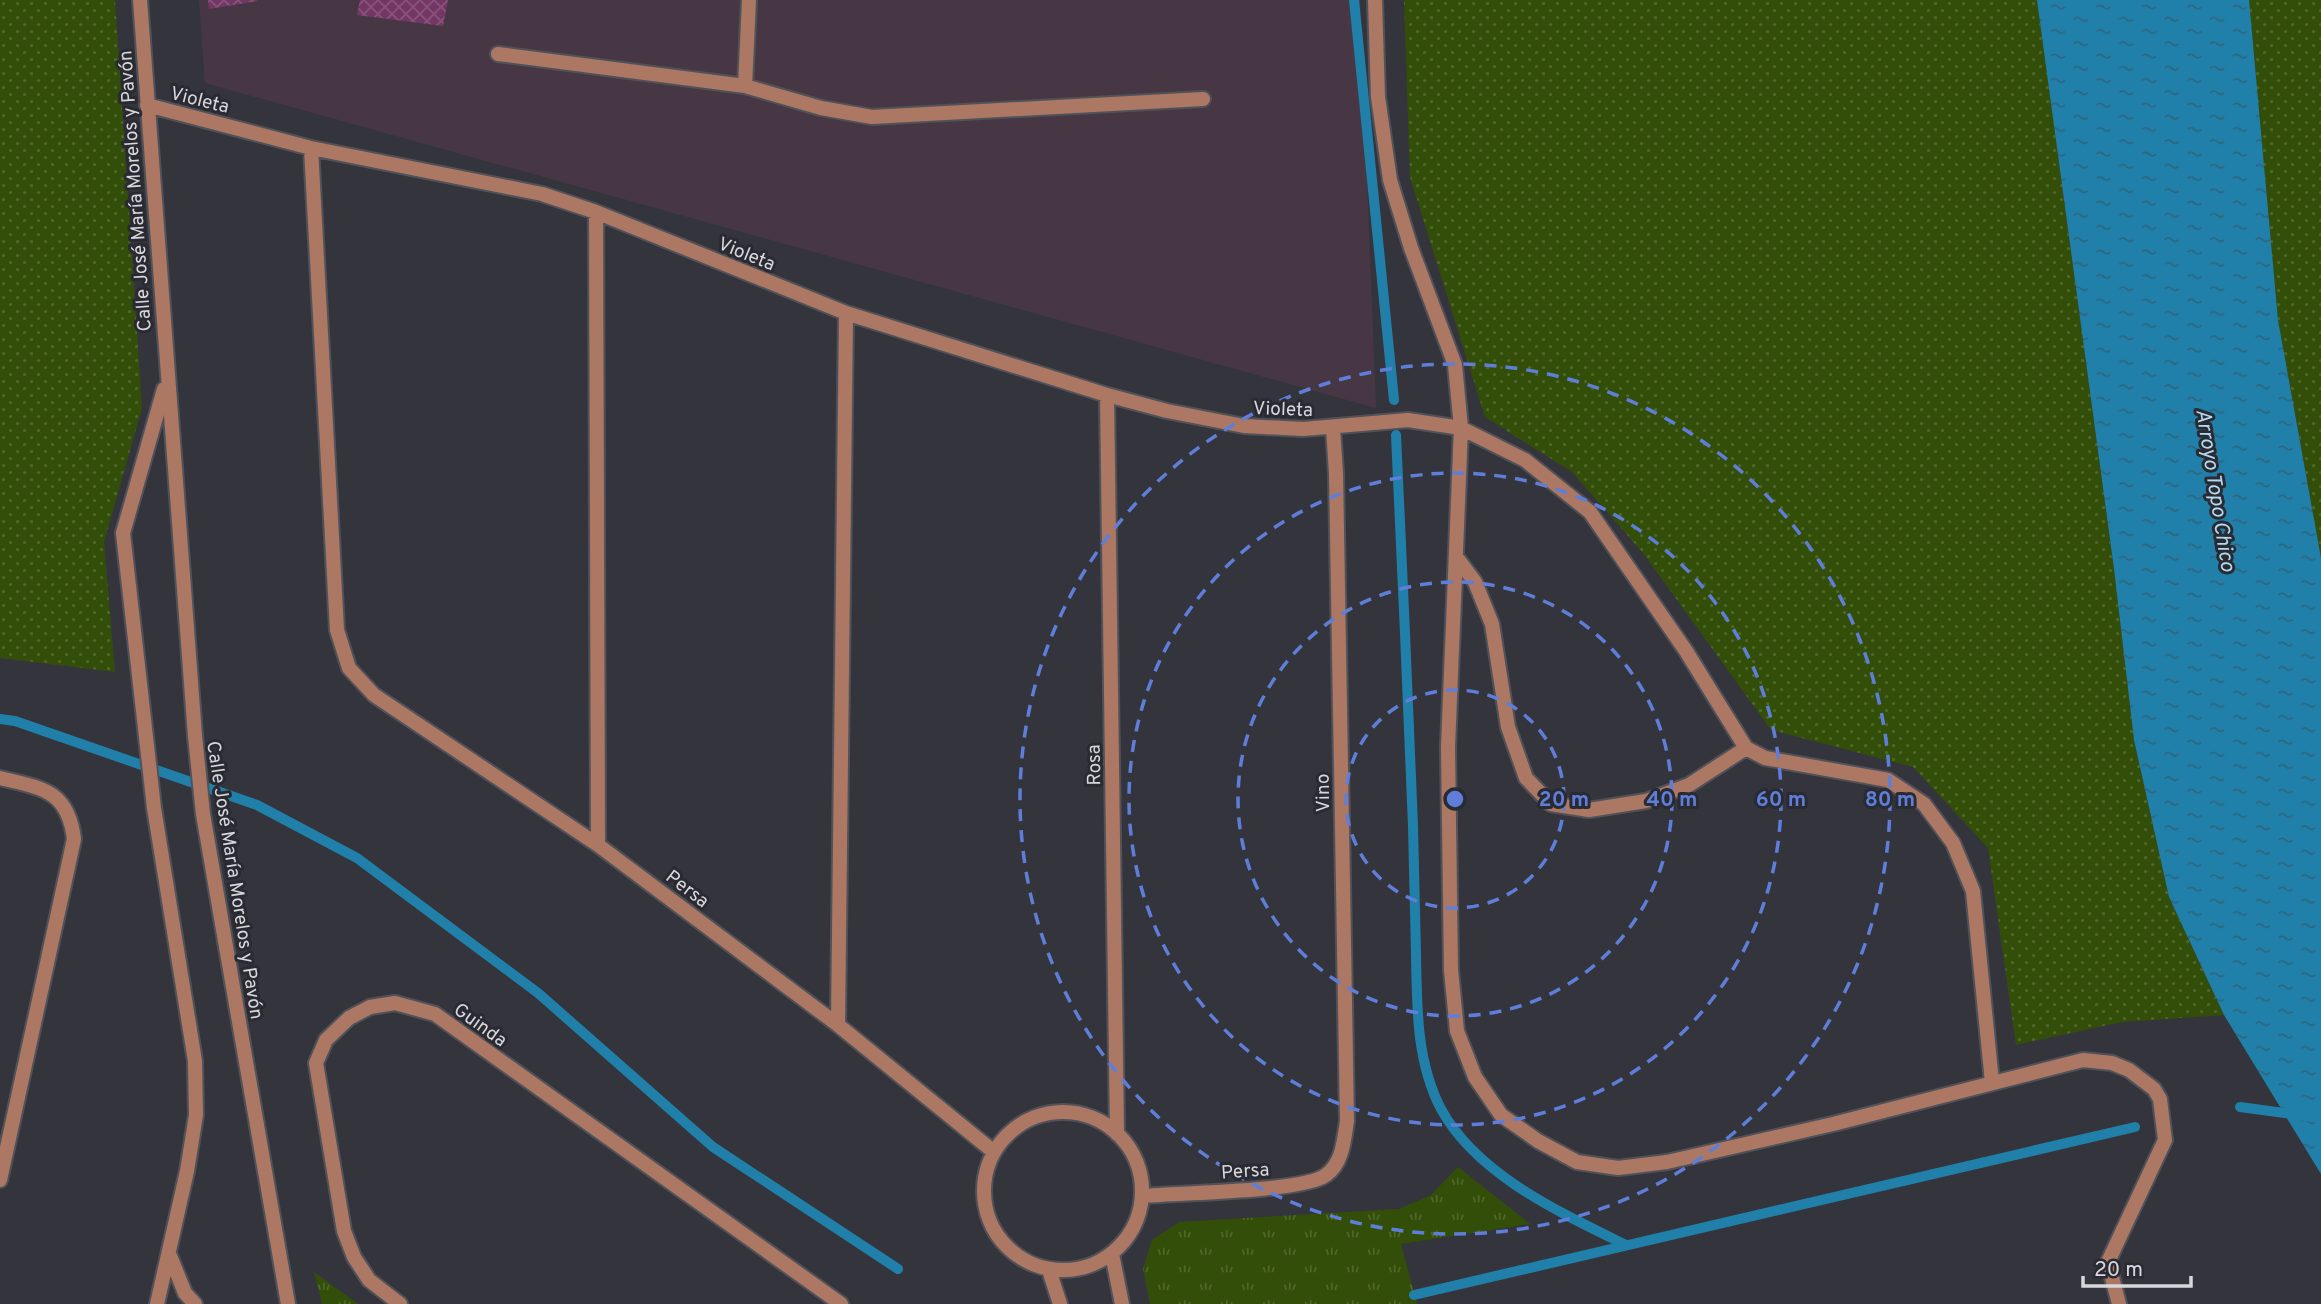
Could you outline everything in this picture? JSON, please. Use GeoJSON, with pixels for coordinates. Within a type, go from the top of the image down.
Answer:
{"type":"FeatureCollection","features":[{"type":"Feature","properties":{"kind":"street","name":"Calle José María Morelos y Pavón"},"geometry":{"type":"LineString","coordinates":[[140,0],[167,379],[203,814],[285,1303]]}},
{"type":"Feature","properties":{"kind":"street"},"geometry":{"type":"LineString","coordinates":[[745,86],[749,0]]}},
{"type":"Feature","properties":{"kind":"street"},"geometry":{"type":"LineString","coordinates":[[1375,0],[1378,97],[1390,180],[1411,248],[1455,365],[1461,428],[1448,747],[1451,970],[1457,1031],[1475,1077],[1501,1115],[1538,1141],[1577,1162],[1618,1168],[1667,1161],[1833,1124],[2083,1060],[2112,1063],[2130,1070],[2154,1089],[2160,1099],[2165,1140],[2108,1262],[2119,1304]]}},
{"type":"Feature","properties":{"kind":"street"},"geometry":{"type":"LineString","coordinates":[[499,54],[745,86],[821,108],[872,117],[1203,99]]}},
{"type":"Feature","properties":{"kind":"street","name":"Violeta"},"geometry":{"type":"LineString","coordinates":[[147,105],[311,148],[542,194],[596,212],[846,313],[1107,395],[1167,411],[1244,426],[1333,428],[1408,420],[1461,428],[1525,460],[1590,512],[1686,651],[1746,748]]}},
{"type":"Feature","properties":{"kind":"street","name":"Persa"},"geometry":{"type":"LineString","coordinates":[[311,148],[337,630],[349,668],[374,695],[598,845],[838,1025],[994,1152]]}},
{"type":"Feature","properties":{"kind":"street"},"geometry":{"type":"LineString","coordinates":[[596,212],[598,845]]}},
{"type":"Feature","properties":{"kind":"street"},"geometry":{"type":"LineString","coordinates":[[838,1025],[846,313]]}},
{"type":"Feature","properties":{"kind":"street","name":"Calle José María Morelos y Pavón"},"geometry":{"type":"LineString","coordinates":[[157,1304],[187,1171],[196,1115],[195,1061],[154,808],[123,533],[167,379]]}},
{"type":"Feature","properties":{"kind":"street","name":"Rosa"},"geometry":{"type":"LineString","coordinates":[[1107,395],[1117,1134]]}},
{"type":"Feature","properties":{"kind":"street","name":"Vino"},"geometry":{"type":"LineString","coordinates":[[1333,428],[1347,1121],[1340,1157]]}},
{"type":"Feature","properties":{"kind":"street"},"geometry":{"type":"LineString","coordinates":[[1457,558],[1475,582],[1492,624],[1508,727],[1526,778],[1551,804],[1589,810],[1646,801],[1689,785],[1746,748],[1765,758],[1888,780],[1924,804],[1953,843],[1973,891],[1992,1082]]}},
{"type":"Feature","properties":{"kind":"street"},"geometry":{"type":"LineString","coordinates":[[0,778],[36,786],[54,794],[66,808],[72,822],[74,839],[0,1180]]}},
{"type":"Feature","properties":{"kind":"street","name":"Guinda"},"geometry":{"type":"LineString","coordinates":[[400,1304],[369,1280],[354,1257],[344,1231],[316,1063],[326,1040],[349,1018],[370,1007],[396,1003],[435,1014],[841,1304]]}},
{"type":"Feature","properties":{"kind":"street"},"geometry":{"type":"LineString","coordinates":[[1053,1112],[1089,1116],[1104,1123],[1117,1134],[1129,1147],[1137,1162],[1141,1179],[1142,1196],[1134,1228],[1112,1254],[1083,1269],[1049,1270],[1018,1257],[995,1233],[988,1218],[984,1184],[987,1168],[1004,1137],[1035,1116],[1053,1112]]}},
{"type":"Feature","properties":{"kind":"street","name":"Persa"},"geometry":{"type":"LineString","coordinates":[[1142,1196],[1293,1186],[1326,1175],[1340,1157]]}},
{"type":"Feature","properties":{"kind":"street"},"geometry":{"type":"LineString","coordinates":[[1112,1254],[1122,1304]]}},
{"type":"Feature","properties":{"kind":"street"},"geometry":{"type":"LineString","coordinates":[[169,1255],[184,1293],[195,1304]]}},
{"type":"Feature","properties":{"kind":"street"},"geometry":{"type":"LineString","coordinates":[[1049,1270],[1059,1304]]}},
{"type":"Feature","properties":{"kind":"shaded area"},"geometry":{"type":"Polygon","coordinates":[[[199,0],[1360,0],[1376,408],[205,83],[199,0]]]}},
{"type":"Feature","properties":{"kind":"green space"},"geometry":{"type":"Polygon","coordinates":[[[0,0],[115,0],[142,408],[104,542],[115,672],[0,658],[0,0]]]}},
{"type":"Feature","properties":{"kind":"green space"},"geometry":{"type":"Polygon","coordinates":[[[1404,0],[2037,0],[2114,569],[2134,740],[2169,897],[2224,1015],[2122,1022],[2016,1045],[1988,848],[1913,767],[1771,730],[1643,553],[1572,472],[1485,417],[1410,177],[1404,0]]]}},
{"type":"Feature","properties":{"kind":"green space"},"geometry":{"type":"Polygon","coordinates":[[[2249,0],[2321,0],[2321,558],[2278,320],[2249,0]]]}},
{"type":"Feature","properties":{"kind":"green space"},"geometry":{"type":"Polygon","coordinates":[[[1458,1167],[1530,1224],[1401,1244],[1417,1304],[1150,1304],[1143,1269],[1152,1240],[1179,1222],[1399,1209],[1431,1195],[1458,1167]]]}},
{"type":"Feature","properties":{"kind":"green space"},"geometry":{"type":"Polygon","coordinates":[[[314,1272],[358,1304],[322,1304],[314,1272]]]}},
{"type":"Feature","properties":{"kind":"water","name":"Arroyo Topo Chico"},"geometry":{"type":"Polygon","coordinates":[[[2037,0],[2249,0],[2278,320],[2321,558],[2321,1174],[2224,1015],[2169,897],[2134,740],[2114,569],[2037,0]]]}},
{"type":"Feature","properties":{"kind":"building"},"geometry":{"type":"Polygon","coordinates":[[[208,0],[257,0],[257,1],[209,9],[208,0]]]}},
{"type":"Feature","properties":{"kind":"building"},"geometry":{"type":"Polygon","coordinates":[[[360,0],[448,0],[443,26],[357,15],[360,0]]]}},
{"type":"Feature","properties":{"kind":"waterway"},"geometry":{"type":"LineString","coordinates":[[1354,0],[1394,400]]}},
{"type":"Feature","properties":{"kind":"waterway"},"geometry":{"type":"LineString","coordinates":[[1396,435],[1413,826],[1418,1013],[1427,1072],[1441,1109],[1476,1154],[1523,1190],[1626,1245]]}},
{"type":"Feature","properties":{"kind":"waterway"},"geometry":{"type":"LineString","coordinates":[[0,719],[15,721],[257,805],[357,858],[538,993],[713,1147],[898,1269]]}},
{"type":"Feature","properties":{"kind":"waterway"},"geometry":{"type":"LineString","coordinates":[[2240,1107],[2321,1118]]}},
{"type":"Feature","properties":{"kind":"waterway"},"geometry":{"type":"LineString","coordinates":[[1414,1295],[2135,1127]]}}]}
